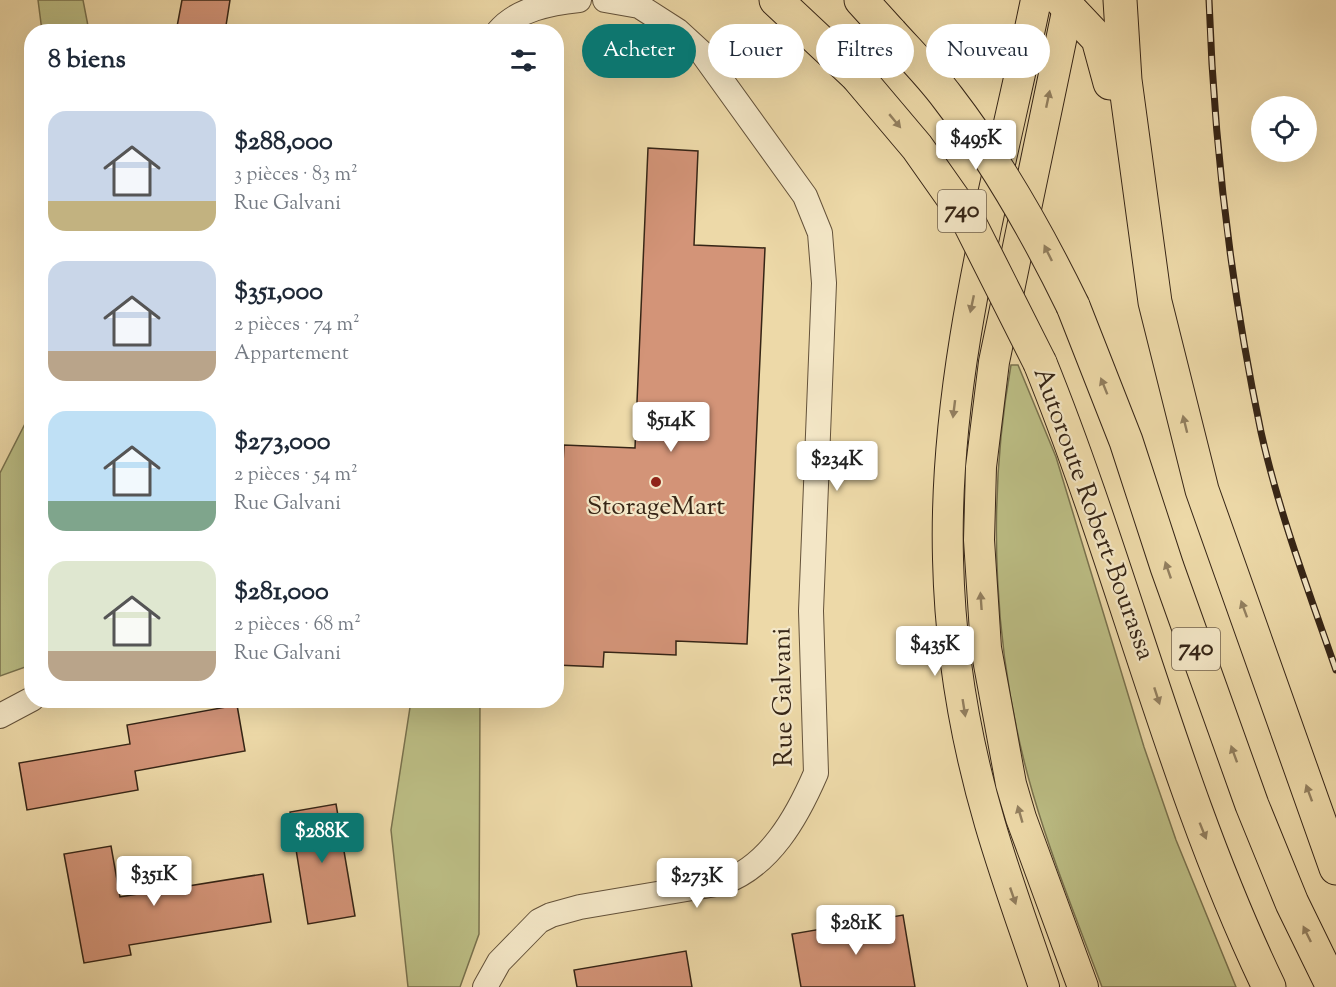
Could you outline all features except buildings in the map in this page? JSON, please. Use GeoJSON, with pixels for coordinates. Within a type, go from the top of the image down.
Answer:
{"type":"FeatureCollection","features":[{"type":"Feature","properties":{"kind":"highway","name":"Autoroute Robert-Bourassa"},"geometry":{"type":"LineString","coordinates":[[776,0],[857,76],[916,147],[967,218],[1040,363],[1072,442],[1192,803],[1269,987]]}},
{"type":"Feature","properties":{"kind":"highway","name":"Autoroute Robert-Bourassa"},"geometry":{"type":"LineString","coordinates":[[861,0],[947,96],[998,168],[1038,234],[1073,306],[1126,441],[1167,567],[1252,805],[1292,903],[1333,987]]}},
{"type":"Feature","properties":{"kind":"highway"},"geometry":{"type":"LineString","coordinates":[[1120,0],[1125,80],[1144,237],[1155,302],[1202,490],[1336,868]]}},
{"type":"Feature","properties":{"kind":"highway"},"geometry":{"type":"LineString","coordinates":[[1066,2],[1092,30],[1102,50],[1144,237]]}},
{"type":"Feature","properties":{"kind":"main road"},"geometry":{"type":"LineString","coordinates":[[1036,0],[962,351],[951,438],[948,561],[963,709],[979,782],[993,834],[1044,987]]}},
{"type":"Feature","properties":{"kind":"main road"},"geometry":{"type":"LineString","coordinates":[[1066,2],[994,362],[981,467],[979,540],[986,648],[1011,784],[1021,818],[1083,987]]}},
{"type":"Feature","properties":{"kind":"street"},"geometry":{"type":"LineString","coordinates":[[505,24],[549,3],[579,0]]}},
{"type":"Feature","properties":{"kind":"street","name":"Rue Galvani"},"geometry":{"type":"LineString","coordinates":[[484,987],[499,962],[539,921],[551,915],[580,907],[714,885],[743,874],[769,853],[807,795],[816,773],[818,754],[811,611],[825,283],[820,233],[805,196],[702,53],[678,31],[639,6],[605,0]]}},
{"type":"Feature","properties":{"kind":"street"},"geometry":{"type":"LineString","coordinates":[[0,716],[24,703]]}},
{"type":"Feature","properties":{"kind":"green space"},"geometry":{"type":"Polygon","coordinates":[[[38,0],[83,0],[88,24],[41,24],[38,0]]]}},
{"type":"Feature","properties":{"kind":"green space"},"geometry":{"type":"Polygon","coordinates":[[[1011,365],[1018,365],[1056,457],[1144,747],[1176,840],[1236,987],[1102,987],[1057,867],[1040,818],[1020,742],[1009,689],[1002,635],[996,526],[998,471],[1011,365]]]}},
{"type":"Feature","properties":{"kind":"green space"},"geometry":{"type":"Polygon","coordinates":[[[24,426],[24,667],[0,676],[0,473],[24,426]]]}},
{"type":"Feature","properties":{"kind":"green space"},"geometry":{"type":"Polygon","coordinates":[[[410,708],[480,708],[479,934],[460,987],[408,987],[391,830],[410,708]]]}},
{"type":"Feature","properties":{"kind":"railway"},"geometry":{"type":"LineString","coordinates":[[1209,0],[1220,163],[1233,271],[1250,378],[1268,462],[1295,552],[1336,670]]}},
{"type":"Feature","properties":{"kind":"place","name":"StorageMart"},"geometry":{"type":"Point","coordinates":[656,482]}}]}
